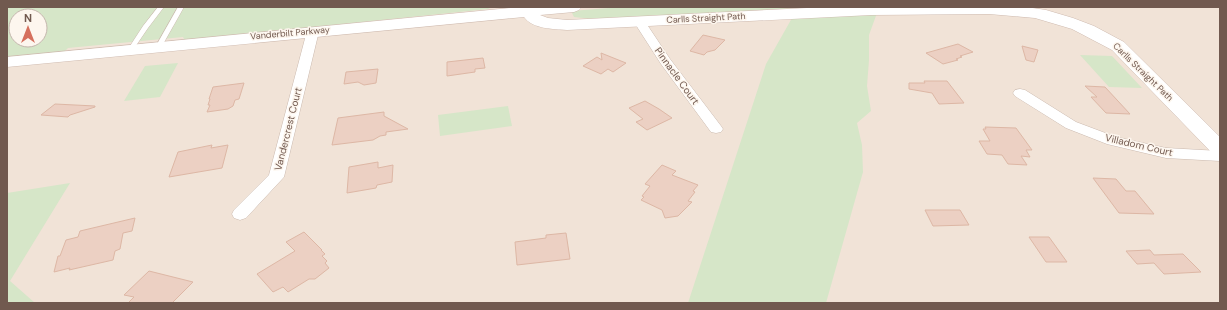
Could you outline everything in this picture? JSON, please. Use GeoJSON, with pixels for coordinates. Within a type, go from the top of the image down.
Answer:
{"type":"FeatureCollection","features":[{"type":"Feature","properties":{"kind":"street","name":"Vanderbilt Parkway"},"geometry":{"type":"LineString","coordinates":[[7,62],[530,9],[574,7]]}},
{"type":"Feature","properties":{"kind":"street","name":"Carlls Straight Path"},"geometry":{"type":"LineString","coordinates":[[530,9],[532,17],[545,23],[567,25],[868,10],[1000,10],[1034,13],[1068,21],[1098,34],[1118,46],[1220,149]]}},
{"type":"Feature","properties":{"kind":"street","name":"Pinnacle Court"},"geometry":{"type":"LineString","coordinates":[[640,22],[666,61],[716,129]]}},
{"type":"Feature","properties":{"kind":"street","name":"Vandercrest Court"},"geometry":{"type":"LineString","coordinates":[[240,214],[276,177],[313,31]]}},
{"type":"Feature","properties":{"kind":"street","name":"Villadom Court"},"geometry":{"type":"LineString","coordinates":[[1020,93],[1071,125],[1112,141],[1166,153],[1220,156]]}},
{"type":"Feature","properties":{"kind":"lane"},"geometry":{"type":"LineString","coordinates":[[131,49],[145,27],[161,7]]}},
{"type":"Feature","properties":{"kind":"lane"},"geometry":{"type":"LineString","coordinates":[[159,46],[181,7]]}},
{"type":"Feature","properties":{"kind":"shaded area"},"geometry":{"type":"Polygon","coordinates":[[[7,7],[820,7],[710,303],[7,303],[7,7]]]}},
{"type":"Feature","properties":{"kind":"shaded area"},"geometry":{"type":"Polygon","coordinates":[[[877,7],[1220,7],[1220,303],[795,303],[835,77],[877,7]]]}},
{"type":"Feature","properties":{"kind":"green space"},"geometry":{"type":"Polygon","coordinates":[[[7,7],[492,7],[488,9],[198,39],[184,39],[183,37],[68,48],[64,52],[7,57],[7,7]]]}},
{"type":"Feature","properties":{"kind":"green space"},"geometry":{"type":"Polygon","coordinates":[[[622,7],[821,7],[592,19],[574,17],[571,11],[622,7]]]}},
{"type":"Feature","properties":{"kind":"green space"},"geometry":{"type":"Polygon","coordinates":[[[877,13],[869,35],[867,86],[871,111],[857,123],[862,145],[863,172],[826,303],[688,303],[766,64],[792,18],[877,13]]]}},
{"type":"Feature","properties":{"kind":"green space"},"geometry":{"type":"Polygon","coordinates":[[[1080,55],[1112,56],[1142,88],[1109,87],[1080,55]]]}},
{"type":"Feature","properties":{"kind":"green space"},"geometry":{"type":"Polygon","coordinates":[[[178,63],[160,97],[124,101],[145,66],[178,63]]]}},
{"type":"Feature","properties":{"kind":"green space"},"geometry":{"type":"Polygon","coordinates":[[[508,106],[512,126],[440,136],[438,115],[508,106]]]}},
{"type":"Feature","properties":{"kind":"green space"},"geometry":{"type":"Polygon","coordinates":[[[70,183],[10,281],[35,303],[7,303],[7,193],[70,183]]]}},
{"type":"Feature","properties":{"kind":"building"},"geometry":{"type":"Polygon","coordinates":[[[703,35],[725,40],[715,50],[707,52],[704,55],[690,51],[703,35]]]}},
{"type":"Feature","properties":{"kind":"building"},"geometry":{"type":"Polygon","coordinates":[[[958,44],[973,52],[960,56],[962,57],[956,59],[958,60],[943,64],[926,53],[958,44]]]}},
{"type":"Feature","properties":{"kind":"building"},"geometry":{"type":"Polygon","coordinates":[[[1022,46],[1038,50],[1034,62],[1026,60],[1022,46]]]}},
{"type":"Feature","properties":{"kind":"building"},"geometry":{"type":"Polygon","coordinates":[[[601,53],[626,63],[613,72],[608,69],[601,74],[583,66],[597,57],[602,60],[601,53]]]}},
{"type":"Feature","properties":{"kind":"building"},"geometry":{"type":"Polygon","coordinates":[[[483,58],[485,68],[475,69],[475,72],[447,76],[447,62],[483,58]]]}},
{"type":"Feature","properties":{"kind":"building"},"geometry":{"type":"Polygon","coordinates":[[[378,69],[376,83],[364,85],[358,82],[344,84],[346,72],[378,69]]]}},
{"type":"Feature","properties":{"kind":"building"},"geometry":{"type":"Polygon","coordinates":[[[924,81],[947,81],[964,103],[939,104],[932,93],[909,89],[909,83],[925,83],[924,81]]]}},
{"type":"Feature","properties":{"kind":"building"},"geometry":{"type":"Polygon","coordinates":[[[244,83],[239,99],[235,100],[233,106],[228,109],[207,112],[210,105],[208,105],[213,87],[244,83]]]}},
{"type":"Feature","properties":{"kind":"building"},"geometry":{"type":"Polygon","coordinates":[[[1085,86],[1105,87],[1130,114],[1106,113],[1091,97],[1097,97],[1085,86]]]}},
{"type":"Feature","properties":{"kind":"building"},"geometry":{"type":"Polygon","coordinates":[[[645,101],[672,118],[647,130],[636,122],[643,119],[629,108],[645,101]]]}},
{"type":"Feature","properties":{"kind":"building"},"geometry":{"type":"Polygon","coordinates":[[[55,104],[95,107],[68,117],[41,115],[55,104]]]}},
{"type":"Feature","properties":{"kind":"building"},"geometry":{"type":"Polygon","coordinates":[[[384,112],[384,116],[408,129],[386,132],[386,135],[380,136],[373,140],[332,145],[338,118],[384,112]]]}},
{"type":"Feature","properties":{"kind":"building"},"geometry":{"type":"Polygon","coordinates":[[[985,127],[1016,128],[1032,150],[1026,150],[1030,157],[1021,156],[1027,165],[1008,164],[1002,155],[987,154],[979,141],[990,141],[983,129],[986,129],[985,127]]]}},
{"type":"Feature","properties":{"kind":"building"},"geometry":{"type":"Polygon","coordinates":[[[212,145],[211,148],[228,145],[222,168],[169,177],[178,152],[212,145]]]}},
{"type":"Feature","properties":{"kind":"building"},"geometry":{"type":"Polygon","coordinates":[[[378,162],[378,168],[393,165],[392,182],[377,185],[376,188],[347,193],[349,167],[378,162]]]}},
{"type":"Feature","properties":{"kind":"building"},"geometry":{"type":"Polygon","coordinates":[[[662,165],[676,171],[672,175],[698,185],[688,201],[692,202],[678,216],[665,218],[662,210],[641,200],[644,197],[642,196],[650,186],[645,184],[662,165]]]}},
{"type":"Feature","properties":{"kind":"building"},"geometry":{"type":"Polygon","coordinates":[[[1093,178],[1116,179],[1126,191],[1135,191],[1154,214],[1119,213],[1093,178]]]}},
{"type":"Feature","properties":{"kind":"building"},"geometry":{"type":"Polygon","coordinates":[[[925,210],[960,210],[969,225],[933,226],[925,210]]]}},
{"type":"Feature","properties":{"kind":"building"},"geometry":{"type":"Polygon","coordinates":[[[135,218],[132,231],[123,233],[120,249],[115,251],[113,260],[54,272],[58,256],[60,256],[66,240],[78,237],[80,231],[135,218]]]}},
{"type":"Feature","properties":{"kind":"building"},"geometry":{"type":"Polygon","coordinates":[[[304,232],[325,254],[322,256],[327,261],[325,263],[329,268],[315,279],[309,279],[288,292],[283,287],[273,292],[257,274],[295,251],[286,242],[304,232]]]}},
{"type":"Feature","properties":{"kind":"building"},"geometry":{"type":"Polygon","coordinates":[[[566,233],[570,259],[517,265],[515,242],[546,238],[546,235],[566,233]]]}},
{"type":"Feature","properties":{"kind":"building"},"geometry":{"type":"Polygon","coordinates":[[[1029,237],[1049,237],[1067,262],[1046,262],[1029,237]]]}},
{"type":"Feature","properties":{"kind":"building"},"geometry":{"type":"Polygon","coordinates":[[[1150,250],[1154,255],[1183,254],[1201,272],[1164,274],[1154,263],[1137,264],[1126,251],[1150,250]]]}},
{"type":"Feature","properties":{"kind":"building"},"geometry":{"type":"Polygon","coordinates":[[[149,271],[193,282],[172,303],[128,303],[134,297],[124,295],[149,271]]]}}]}
